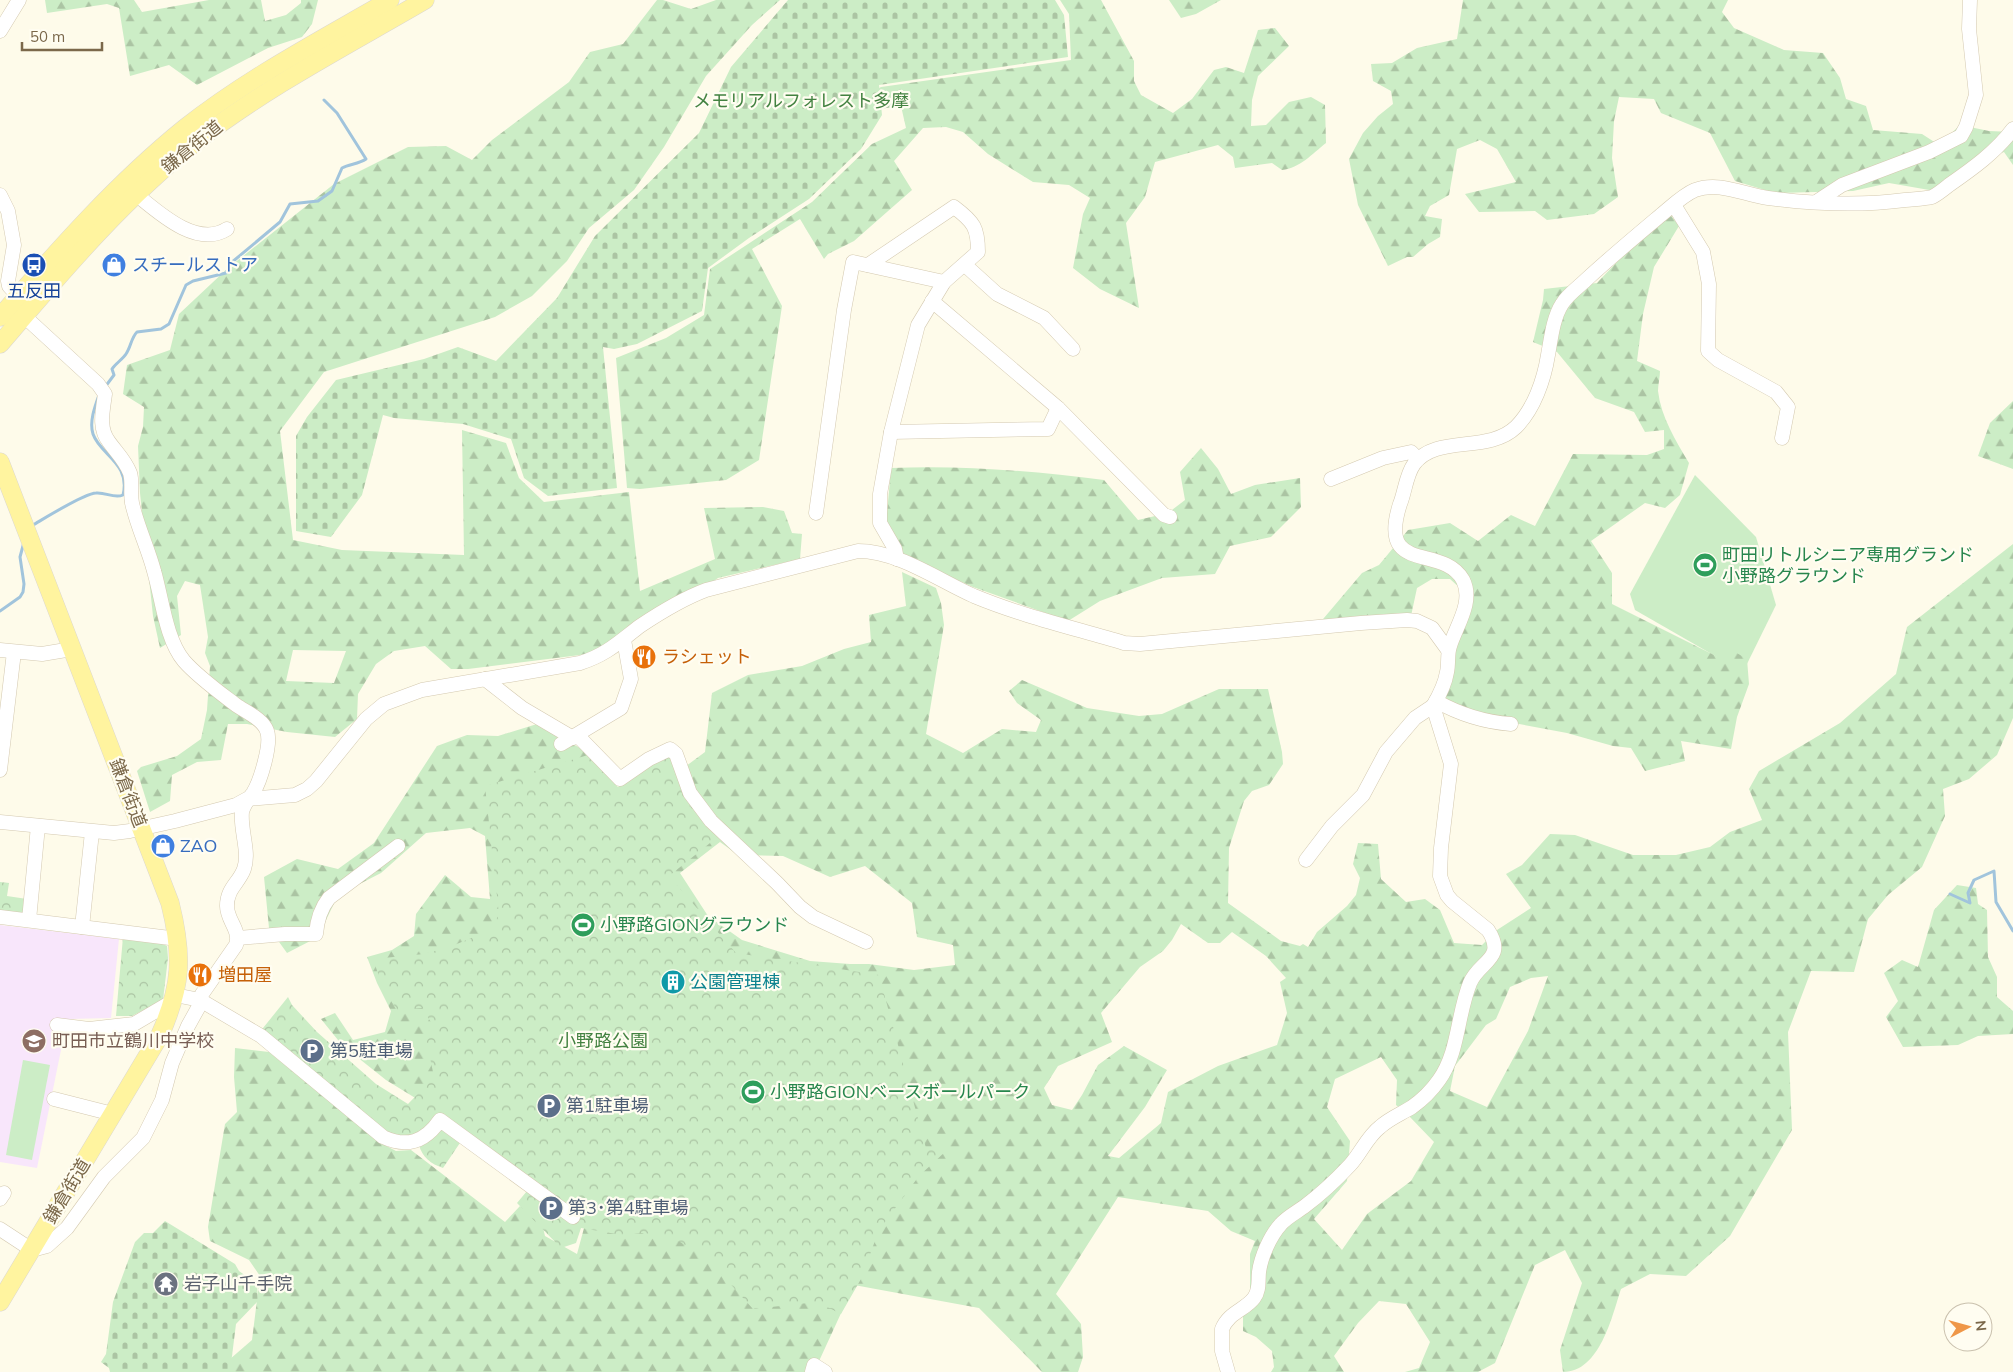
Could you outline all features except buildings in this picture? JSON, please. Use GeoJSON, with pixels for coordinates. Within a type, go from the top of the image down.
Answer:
{"type":"FeatureCollection","features":[{"type":"Feature","properties":{"kind":"main road","name":"鎌倉街道"},"geometry":{"type":"LineString","coordinates":[[0,317],[113,193],[186,127],[242,87],[390,0]]}},
{"type":"Feature","properties":{"kind":"main road","name":"鎌倉街道"},"geometry":{"type":"LineString","coordinates":[[0,344],[136,195],[197,142],[251,102],[425,0]]}},
{"type":"Feature","properties":{"kind":"main road","name":"鎌倉街道"},"geometry":{"type":"LineString","coordinates":[[0,462],[170,903],[178,939],[180,962],[174,998],[160,1035],[0,1302]]}},
{"type":"Feature","properties":{"kind":"street"},"geometry":{"type":"LineString","coordinates":[[0,32],[19,0]]}},
{"type":"Feature","properties":{"kind":"street"},"geometry":{"type":"LineString","coordinates":[[1816,202],[1842,185],[1936,149],[1961,136],[1966,127],[1976,95],[1969,29],[1970,0]]}},
{"type":"Feature","properties":{"kind":"street"},"geometry":{"type":"LineString","coordinates":[[1448,650],[1466,602],[1466,590],[1462,580],[1451,568],[1404,550],[1396,540],[1394,523],[1410,472],[1418,460],[1440,448],[1486,443],[1496,440],[1517,426],[1526,415],[1544,375],[1550,342],[1562,304],[1631,239],[1693,191],[1707,187],[1725,188],[1765,198],[1805,203],[1882,204],[1931,197],[1995,150],[2013,129]]}},
{"type":"Feature","properties":{"kind":"street"},"geometry":{"type":"LineString","coordinates":[[136,195],[179,224],[198,234],[218,234],[227,229]]}},
{"type":"Feature","properties":{"kind":"street"},"geometry":{"type":"LineString","coordinates":[[0,196],[8,211],[14,245],[8,281],[9,286],[18,296]]}},
{"type":"Feature","properties":{"kind":"street"},"geometry":{"type":"LineString","coordinates":[[1674,205],[1703,252],[1710,284],[1708,351],[1718,360],[1776,392],[1788,407],[1782,438]]}},
{"type":"Feature","properties":{"kind":"street"},"geometry":{"type":"LineString","coordinates":[[868,264],[954,208],[966,216],[978,236],[978,252],[944,282],[918,325],[891,432],[883,472],[879,512],[880,523],[895,549],[897,559]]}},
{"type":"Feature","properties":{"kind":"street"},"geometry":{"type":"LineString","coordinates":[[816,513],[844,310],[853,262],[944,282]]}},
{"type":"Feature","properties":{"kind":"street"},"geometry":{"type":"LineString","coordinates":[[964,265],[997,294],[1044,318],[1073,349]]}},
{"type":"Feature","properties":{"kind":"street"},"geometry":{"type":"LineString","coordinates":[[932,301],[1058,408],[1164,515],[1170,518]]}},
{"type":"Feature","properties":{"kind":"street"},"geometry":{"type":"LineString","coordinates":[[0,1229],[32,1250],[47,1246],[67,1228],[104,1176],[143,1138],[162,1100],[172,1062],[202,994],[236,945],[238,938],[227,908],[232,887],[244,867],[242,811],[247,799],[253,792],[267,756],[269,739],[267,730],[262,723],[229,700],[183,660],[171,635],[154,571],[132,504],[132,481],[125,461],[105,434],[102,414],[105,394],[98,384],[24,316]]}},
{"type":"Feature","properties":{"kind":"street"},"geometry":{"type":"LineString","coordinates":[[891,432],[1048,429],[1058,408]]}},
{"type":"Feature","properties":{"kind":"street"},"geometry":{"type":"LineString","coordinates":[[1331,479],[1384,458],[1411,452],[1418,460]]}},
{"type":"Feature","properties":{"kind":"street"},"geometry":{"type":"LineString","coordinates":[[0,822],[114,833],[141,829],[236,805],[247,799],[294,795],[307,789],[316,781],[366,719],[384,704],[422,690],[580,663],[596,658],[674,604],[706,590],[858,551],[873,551],[897,559],[975,596],[1124,643],[1140,644],[1352,623],[1407,620],[1417,621],[1432,628],[1448,650],[1450,659],[1446,676],[1435,704],[1415,718],[1386,752],[1363,795],[1332,826],[1306,860]]}},
{"type":"Feature","properties":{"kind":"street"},"geometry":{"type":"LineString","coordinates":[[570,739],[621,708],[631,679],[624,640]]}},
{"type":"Feature","properties":{"kind":"street"},"geometry":{"type":"LineString","coordinates":[[0,770],[7,651],[42,654],[72,649]]}},
{"type":"Feature","properties":{"kind":"street"},"geometry":{"type":"LineString","coordinates":[[484,679],[522,708],[570,739],[620,779],[649,759],[670,749],[676,754],[690,793],[711,821],[800,907],[813,917],[866,942]]}},
{"type":"Feature","properties":{"kind":"street"},"geometry":{"type":"LineString","coordinates":[[1435,704],[1492,722],[1511,724]]}},
{"type":"Feature","properties":{"kind":"street"},"geometry":{"type":"LineString","coordinates":[[1228,1372],[1222,1351],[1222,1329],[1236,1311],[1254,1298],[1259,1284],[1259,1272],[1264,1252],[1275,1232],[1281,1224],[1310,1202],[1351,1165],[1377,1129],[1394,1116],[1419,1102],[1440,1079],[1455,1042],[1460,1014],[1470,984],[1475,974],[1493,956],[1495,949],[1492,936],[1488,930],[1452,901],[1447,895],[1440,876],[1441,848],[1451,764],[1435,704]]}},
{"type":"Feature","properties":{"kind":"street"},"geometry":{"type":"LineString","coordinates":[[29,920],[38,826]]}},
{"type":"Feature","properties":{"kind":"street"},"geometry":{"type":"LineString","coordinates":[[82,927],[92,832]]}},
{"type":"Feature","properties":{"kind":"street"},"geometry":{"type":"LineString","coordinates":[[238,938],[285,934],[316,934],[324,904],[329,898],[398,846]]}},
{"type":"Feature","properties":{"kind":"street"},"geometry":{"type":"LineString","coordinates":[[0,917],[178,939]]}},
{"type":"Feature","properties":{"kind":"street"},"geometry":{"type":"LineString","coordinates":[[57,1024],[89,1029],[134,1024],[174,998],[200,1000],[261,1036],[383,1137],[399,1143],[419,1140],[434,1129],[440,1120],[573,1217]]}},
{"type":"Feature","properties":{"kind":"street"},"geometry":{"type":"LineString","coordinates":[[54,1099],[113,1114]]}},
{"type":"Feature","properties":{"kind":"street"},"geometry":{"type":"LineString","coordinates":[[812,1372],[814,1365],[825,1372]]}},
{"type":"Feature","properties":{"kind":"shaded area","name":"町田市立鶴川中学校"},"geometry":{"type":"Polygon","coordinates":[[[0,925],[119,939],[111,1018],[69,1019],[67,1032],[74,1033],[61,1050],[37,1168],[0,1162],[0,925]]]}},
{"type":"Feature","properties":{"kind":"green space"},"geometry":{"type":"Polygon","coordinates":[[[45,0],[134,0],[142,12],[209,0],[261,0],[265,21],[286,15],[301,3],[301,0],[318,0],[312,24],[302,37],[268,48],[197,85],[169,65],[130,76],[119,8],[107,4],[47,13],[45,0]]]}},
{"type":"Feature","properties":{"kind":"green space"},"geometry":{"type":"Polygon","coordinates":[[[657,0],[663,0],[691,9],[716,0],[780,0],[752,25],[706,76],[664,147],[634,190],[589,228],[567,261],[532,296],[495,317],[324,372],[280,431],[293,540],[342,550],[464,555],[462,430],[506,443],[519,478],[544,502],[629,492],[640,591],[715,559],[704,508],[763,507],[784,511],[792,533],[802,534],[800,559],[718,578],[677,607],[596,653],[468,669],[451,669],[425,646],[394,651],[376,664],[358,694],[357,719],[335,737],[287,732],[247,724],[228,724],[221,760],[197,762],[172,775],[170,801],[150,812],[137,771],[141,767],[177,756],[201,739],[207,710],[210,666],[205,653],[208,637],[200,585],[185,581],[177,596],[181,635],[160,648],[153,616],[140,493],[138,446],[143,427],[144,407],[123,394],[127,365],[170,350],[179,314],[228,268],[334,184],[408,147],[446,146],[472,160],[492,140],[569,82],[590,52],[623,44],[657,0]],[[293,650],[286,681],[334,683],[346,651],[293,650]]]}},
{"type":"Feature","properties":{"kind":"green space","name":"メモリアルフォレスト多摩"},"geometry":{"type":"Polygon","coordinates":[[[788,0],[1055,0],[1064,15],[1068,57],[879,85],[882,115],[861,149],[809,199],[749,238],[708,268],[702,311],[637,344],[614,349],[603,347],[617,488],[548,496],[524,478],[511,439],[463,424],[394,418],[383,415],[362,495],[331,537],[296,531],[296,436],[307,417],[336,380],[424,359],[458,347],[496,361],[557,298],[595,236],[699,133],[731,67],[788,0]]]}},
{"type":"Feature","properties":{"kind":"green space"},"geometry":{"type":"Polygon","coordinates":[[[1060,0],[1101,0],[1134,61],[1134,81],[1141,95],[1173,113],[1192,99],[1214,70],[1226,67],[1244,73],[1258,30],[1275,28],[1289,46],[1258,76],[1252,100],[1251,126],[1266,125],[1289,102],[1311,97],[1325,105],[1326,143],[1300,163],[1282,170],[1272,163],[1235,168],[1233,157],[1218,145],[1155,162],[1145,197],[1126,223],[1139,308],[1100,289],[1073,268],[1083,214],[1090,198],[1069,185],[1033,182],[988,154],[963,132],[946,127],[923,128],[894,161],[912,190],[854,241],[828,254],[824,259],[800,219],[752,249],[782,306],[759,460],[726,480],[640,489],[627,488],[616,358],[666,338],[704,315],[710,269],[812,202],[872,144],[906,128],[901,106],[865,111],[864,97],[881,87],[1071,60],[1069,14],[1060,0]]]}},
{"type":"Feature","properties":{"kind":"green space"},"geometry":{"type":"Polygon","coordinates":[[[1169,0],[1221,0],[1196,14],[1181,18],[1169,0]]]}},
{"type":"Feature","properties":{"kind":"green space"},"geometry":{"type":"Polygon","coordinates":[[[1463,0],[1728,0],[1722,12],[1734,28],[1784,50],[1823,53],[1840,78],[1846,99],[1866,106],[1873,130],[1922,134],[1939,145],[1960,125],[1989,131],[2013,132],[2013,165],[2004,152],[1964,168],[1935,191],[1889,183],[1853,191],[1775,193],[1735,181],[1710,133],[1661,113],[1654,99],[1619,97],[1614,121],[1612,158],[1618,197],[1594,214],[1547,220],[1535,211],[1479,212],[1465,194],[1516,182],[1497,149],[1480,140],[1457,149],[1449,195],[1430,206],[1425,216],[1442,219],[1440,237],[1428,244],[1413,257],[1407,257],[1388,266],[1358,205],[1349,159],[1363,133],[1378,116],[1393,104],[1391,91],[1373,81],[1371,64],[1392,63],[1417,48],[1457,39],[1463,0]]]}},
{"type":"Feature","properties":{"kind":"green space"},"geometry":{"type":"Polygon","coordinates":[[[1669,213],[1679,226],[1654,267],[1643,314],[1637,361],[1660,371],[1658,391],[1662,410],[1689,463],[1680,495],[1665,508],[1645,503],[1591,541],[1612,573],[1612,604],[1718,657],[1735,652],[1747,659],[1749,684],[1737,717],[1731,749],[1681,741],[1685,761],[1645,771],[1631,748],[1613,746],[1567,733],[1498,720],[1439,699],[1462,590],[1450,579],[1432,579],[1417,588],[1411,616],[1318,625],[1362,573],[1379,565],[1408,530],[1450,523],[1478,541],[1511,515],[1535,526],[1573,454],[1647,455],[1664,449],[1664,430],[1645,432],[1634,412],[1595,398],[1557,352],[1533,342],[1544,289],[1597,283],[1633,245],[1669,213]]]}},
{"type":"Feature","properties":{"kind":"green space"},"geometry":{"type":"Polygon","coordinates":[[[2013,401],[2013,469],[1978,456],[1990,423],[2013,401]]]}},
{"type":"Feature","properties":{"kind":"green space"},"geometry":{"type":"Polygon","coordinates":[[[1201,448],[1218,469],[1231,494],[1255,485],[1300,478],[1301,507],[1271,537],[1230,546],[1215,574],[1162,578],[1100,601],[1068,621],[973,587],[904,556],[886,525],[891,468],[944,467],[998,470],[1104,480],[1138,520],[1168,513],[1185,500],[1180,472],[1201,448]]]}},
{"type":"Feature","properties":{"kind":"green space","name":"町田リトルシニア専用グランド 小野路グラウンド"},"geometry":{"type":"Polygon","coordinates":[[[1695,475],[1756,537],[1776,605],[1743,672],[1635,610],[1630,594],[1695,475]]]}},
{"type":"Feature","properties":{"kind":"green space"},"geometry":{"type":"Polygon","coordinates":[[[2013,544],[2013,718],[1997,755],[1969,779],[1943,789],[1945,816],[1922,867],[1888,895],[1868,919],[1854,972],[1811,971],[1788,1032],[1792,1130],[1730,1236],[1686,1276],[1650,1274],[1621,1289],[1602,1341],[1595,1353],[1576,1370],[1563,1372],[1560,1350],[1582,1283],[1565,1250],[1535,1265],[1495,1363],[1478,1372],[1405,1372],[1419,1368],[1430,1342],[1406,1304],[1379,1301],[1358,1323],[1334,1356],[1344,1372],[1271,1372],[1274,1367],[1272,1351],[1256,1337],[1243,1331],[1243,1314],[1250,1293],[1250,1254],[1255,1241],[1231,1231],[1208,1211],[1118,1197],[1056,1294],[1081,1324],[1083,1357],[1078,1372],[1042,1372],[979,1308],[854,1285],[814,1372],[215,1372],[252,1340],[260,1276],[249,1260],[210,1241],[208,1227],[225,1124],[237,1112],[234,1077],[235,1048],[269,1052],[379,1142],[396,1151],[411,1150],[505,1222],[520,1206],[541,1219],[545,1236],[577,1254],[587,1217],[464,1128],[386,1080],[342,1045],[321,1019],[335,1013],[353,1040],[385,1032],[391,1011],[367,957],[392,950],[414,936],[416,914],[445,875],[471,897],[490,899],[485,836],[470,828],[426,833],[381,873],[338,895],[318,937],[287,953],[269,928],[264,877],[297,859],[338,869],[374,843],[437,746],[467,735],[498,736],[537,724],[589,753],[664,939],[670,778],[705,752],[712,693],[748,675],[802,666],[844,649],[871,642],[869,615],[906,606],[902,572],[936,588],[941,603],[944,625],[926,734],[963,753],[1002,729],[1036,732],[1041,720],[1017,703],[1009,691],[1022,680],[1087,708],[1139,716],[1162,714],[1219,689],[1268,689],[1283,764],[1269,785],[1252,791],[1244,801],[1229,848],[1228,903],[1281,941],[1300,946],[1303,944],[1308,947],[1317,932],[1347,906],[1356,895],[1360,878],[1353,864],[1358,843],[1378,844],[1381,879],[1406,902],[1425,899],[1440,910],[1454,943],[1482,945],[1497,930],[1531,908],[1506,874],[1522,865],[1550,834],[1575,835],[1633,855],[1676,855],[1710,847],[1730,832],[1762,820],[1749,789],[1759,771],[1840,723],[1896,674],[1907,627],[2013,544]],[[720,842],[680,873],[708,916],[742,940],[810,961],[869,964],[914,970],[955,965],[953,945],[917,937],[912,903],[865,866],[830,877],[783,856],[738,855],[720,842]],[[1181,924],[1163,951],[1140,967],[1101,1013],[1112,1042],[1058,1066],[1044,1088],[1052,1105],[1072,1110],[1098,1065],[1124,1046],[1167,1070],[1145,1107],[1108,1156],[1119,1158],[1161,1123],[1168,1092],[1218,1066],[1277,1045],[1287,1013],[1280,982],[1286,978],[1266,956],[1232,932],[1220,943],[1208,943],[1181,924]],[[1548,976],[1531,978],[1510,987],[1496,1019],[1486,1025],[1455,1066],[1450,1091],[1487,1107],[1528,1031],[1548,976]],[[1381,1057],[1335,1079],[1327,1107],[1350,1141],[1347,1181],[1314,1219],[1342,1250],[1367,1214],[1411,1181],[1434,1142],[1396,1105],[1397,1080],[1381,1057]]]}},
{"type":"Feature","properties":{"kind":"green space","name":"小野路公園"},"geometry":{"type":"Polygon","coordinates":[[[588,755],[618,787],[651,763],[668,756],[672,758],[683,797],[715,839],[669,876],[736,953],[879,975],[926,1148],[946,1151],[919,1176],[879,1230],[861,1279],[841,1314],[817,1302],[753,1309],[706,1257],[673,1238],[644,1233],[622,1235],[581,1228],[576,1243],[561,1248],[517,1203],[532,1185],[466,1134],[443,1168],[431,1162],[419,1145],[400,1148],[255,1038],[288,997],[292,1005],[317,1032],[376,1084],[408,1104],[434,1077],[426,1038],[434,1027],[422,1008],[397,1010],[382,985],[373,959],[424,954],[452,946],[488,931],[499,915],[485,786],[588,755]]]}},
{"type":"Feature","properties":{"kind":"green space"},"geometry":{"type":"Polygon","coordinates":[[[0,882],[9,883],[7,896],[27,899],[26,913],[20,917],[0,914],[0,882]]]}},
{"type":"Feature","properties":{"kind":"green space"},"geometry":{"type":"Polygon","coordinates":[[[1957,885],[1976,888],[1978,904],[1987,910],[1988,957],[1997,977],[1997,997],[2013,1011],[2013,1034],[1978,1036],[1958,1045],[1903,1047],[1886,1017],[1898,1001],[1884,973],[1902,960],[1918,967],[1934,910],[1957,885]]]}},
{"type":"Feature","properties":{"kind":"green space"},"geometry":{"type":"Polygon","coordinates":[[[123,937],[155,940],[167,946],[168,958],[163,1000],[132,1016],[116,1016],[123,937]]]}},
{"type":"Feature","properties":{"kind":"green space"},"geometry":{"type":"Polygon","coordinates":[[[23,1060],[50,1065],[32,1160],[6,1155],[23,1060]]]}},
{"type":"Feature","properties":{"kind":"green space"},"geometry":{"type":"Polygon","coordinates":[[[165,1221],[235,1264],[239,1271],[257,1284],[258,1301],[236,1324],[230,1372],[110,1372],[109,1368],[101,1362],[106,1354],[113,1302],[135,1242],[144,1233],[153,1233],[165,1221]]]}},
{"type":"Feature","properties":{"kind":"waterway"},"geometry":{"type":"LineString","coordinates":[[105,387],[114,375],[112,369],[126,354],[137,332],[161,329],[169,324],[186,285],[193,281],[226,273],[231,263],[280,222],[290,204],[318,201],[332,191],[342,168],[366,159],[337,113],[324,100]]}},
{"type":"Feature","properties":{"kind":"waterway"},"geometry":{"type":"LineString","coordinates":[[33,525],[65,506],[91,494],[123,495],[123,475],[114,460],[102,448],[93,434],[92,419],[99,395]]}},
{"type":"Feature","properties":{"kind":"waterway"},"geometry":{"type":"LineString","coordinates":[[0,611],[20,597],[23,592],[24,584],[20,557],[24,542]]}},
{"type":"Feature","properties":{"kind":"waterway"},"geometry":{"type":"LineString","coordinates":[[1950,894],[1970,903],[1968,893],[1974,880],[1994,871],[1996,902],[2013,931]]}},
{"type":"Feature","properties":{"kind":"place","name":"五反田"},"geometry":{"type":"Point","coordinates":[34,265]}},
{"type":"Feature","properties":{"kind":"place","name":"スチールストア"},"geometry":{"type":"Point","coordinates":[114,265]}},
{"type":"Feature","properties":{"kind":"place","name":"町田リトルシニア専用グランド 小野路グラウンド"},"geometry":{"type":"Point","coordinates":[1705,565]}},
{"type":"Feature","properties":{"kind":"place","name":"ラシェット"},"geometry":{"type":"Point","coordinates":[644,657]}},
{"type":"Feature","properties":{"kind":"place","name":"ZAO"},"geometry":{"type":"Point","coordinates":[163,846]}},
{"type":"Feature","properties":{"kind":"place","name":"小野路GIONグラウンド"},"geometry":{"type":"Point","coordinates":[583,925]}},
{"type":"Feature","properties":{"kind":"place","name":"増田屋"},"geometry":{"type":"Point","coordinates":[200,975]}},
{"type":"Feature","properties":{"kind":"place","name":"公園管理棟"},"geometry":{"type":"Point","coordinates":[673,982]}},
{"type":"Feature","properties":{"kind":"place","name":"町田市立鶴川中学校"},"geometry":{"type":"Point","coordinates":[34,1041]}},
{"type":"Feature","properties":{"kind":"place","name":"第5駐車場"},"geometry":{"type":"Point","coordinates":[312,1051]}},
{"type":"Feature","properties":{"kind":"place","name":"小野路GIONベースボールパーク"},"geometry":{"type":"Point","coordinates":[753,1092]}},
{"type":"Feature","properties":{"kind":"place","name":"第1駐車場"},"geometry":{"type":"Point","coordinates":[549,1106]}},
{"type":"Feature","properties":{"kind":"place","name":"第3･第4駐車場"},"geometry":{"type":"Point","coordinates":[551,1208]}},
{"type":"Feature","properties":{"kind":"place","name":"岩子山千手院"},"geometry":{"type":"Point","coordinates":[166,1284]}}]}
